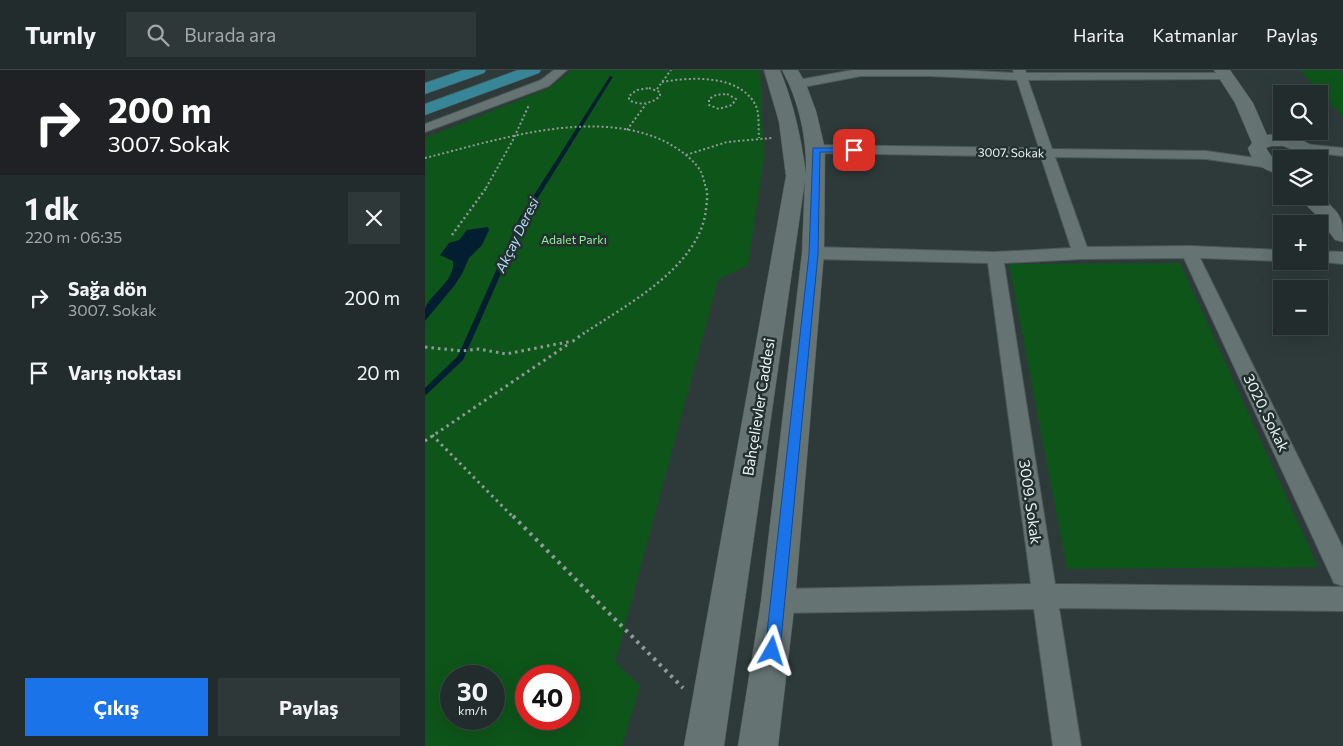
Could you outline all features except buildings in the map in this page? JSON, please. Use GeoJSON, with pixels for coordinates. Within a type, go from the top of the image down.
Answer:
{"type":"FeatureCollection","features":[{"type":"Feature","properties":{"kind":"main road"},"geometry":{"type":"LineString","coordinates":[[425,89],[475,70]]}},
{"type":"Feature","properties":{"kind":"main road"},"geometry":{"type":"LineString","coordinates":[[425,110],[535,78]]}},
{"type":"Feature","properties":{"kind":"street"},"geometry":{"type":"LineString","coordinates":[[425,128],[535,78],[545,83],[561,70]]}},
{"type":"Feature","properties":{"kind":"street","name":"Bahçelievler Caddesi"},"geometry":{"type":"LineString","coordinates":[[758,746],[778,601],[813,254],[804,143],[772,70]]}},
{"type":"Feature","properties":{"kind":"street"},"geometry":{"type":"LineString","coordinates":[[794,77],[861,72],[928,71],[1020,73],[1224,72],[1244,103],[1259,144],[1259,155],[1273,165]]}},
{"type":"Feature","properties":{"kind":"street"},"geometry":{"type":"LineString","coordinates":[[1020,73],[1081,253]]}},
{"type":"Feature","properties":{"kind":"street","name":"Bahçelievler Caddesi"},"geometry":{"type":"LineString","coordinates":[[704,746],[796,176],[804,143],[807,111],[794,77]]}},
{"type":"Feature","properties":{"kind":"street"},"geometry":{"type":"LineString","coordinates":[[1244,103],[1304,150]]}},
{"type":"Feature","properties":{"kind":"street"},"geometry":{"type":"LineString","coordinates":[[1259,144],[1274,140],[1304,150]]}},
{"type":"Feature","properties":{"kind":"street","name":"3007. Sokak"},"geometry":{"type":"LineString","coordinates":[[804,143],[1046,153],[1206,155],[1273,167]]}},
{"type":"Feature","properties":{"kind":"street","name":"3007. Sokak"},"geometry":{"type":"LineString","coordinates":[[1206,155],[1259,144]]}},
{"type":"Feature","properties":{"kind":"street"},"geometry":{"type":"LineString","coordinates":[[1328,151],[1343,152]]}},
{"type":"Feature","properties":{"kind":"street"},"geometry":{"type":"LineString","coordinates":[[1328,162],[1343,160]]}},
{"type":"Feature","properties":{"kind":"street"},"geometry":{"type":"LineString","coordinates":[[1324,205],[1343,235]]}},
{"type":"Feature","properties":{"kind":"street"},"geometry":{"type":"LineString","coordinates":[[813,254],[995,258],[1081,253],[1189,252],[1273,256]]}},
{"type":"Feature","properties":{"kind":"street","name":"3020. Sokak"},"geometry":{"type":"LineString","coordinates":[[1189,252],[1343,574]]}},
{"type":"Feature","properties":{"kind":"street"},"geometry":{"type":"LineString","coordinates":[[1328,257],[1343,258]]}},
{"type":"Feature","properties":{"kind":"street","name":"3009. Sokak"},"geometry":{"type":"LineString","coordinates":[[995,258],[1067,746]]}},
{"type":"Feature","properties":{"kind":"street"},"geometry":{"type":"LineString","coordinates":[[778,601],[1044,596],[1343,599]]}},
{"type":"Feature","properties":{"kind":"path"},"geometry":{"type":"LineString","coordinates":[[657,89],[671,70]]}},
{"type":"Feature","properties":{"kind":"path"},"geometry":{"type":"LineString","coordinates":[[452,235],[484,194],[517,135],[535,78]]}},
{"type":"Feature","properties":{"kind":"path"},"geometry":{"type":"LineString","coordinates":[[662,82],[685,79],[708,80],[725,83],[744,92],[755,104],[759,138]]}},
{"type":"Feature","properties":{"kind":"path"},"geometry":{"type":"LineString","coordinates":[[641,89],[657,89],[660,92],[660,96],[646,104],[633,103],[629,100],[629,96],[641,89]]}},
{"type":"Feature","properties":{"kind":"path"},"geometry":{"type":"LineString","coordinates":[[727,94],[735,97],[736,101],[733,104],[724,108],[716,108],[710,107],[708,101],[717,95],[727,94]]}},
{"type":"Feature","properties":{"kind":"path"},"geometry":{"type":"LineString","coordinates":[[627,130],[646,104]]}},
{"type":"Feature","properties":{"kind":"path"},"geometry":{"type":"LineString","coordinates":[[425,158],[517,135],[567,128],[588,127],[627,130],[658,138],[686,155],[700,170],[708,193],[705,220],[690,250],[662,280],[425,441]]}},
{"type":"Feature","properties":{"kind":"path"},"geometry":{"type":"LineString","coordinates":[[686,155],[706,146],[731,140],[759,138],[804,143]]}},
{"type":"Feature","properties":{"kind":"path"},"geometry":{"type":"LineString","coordinates":[[425,346],[506,354],[573,341]]}},
{"type":"Feature","properties":{"kind":"path"},"geometry":{"type":"LineString","coordinates":[[432,435],[710,715]]}},
{"type":"Feature","properties":{"kind":"green space","name":"Adalet Parkı"},"geometry":{"type":"Polygon","coordinates":[[[572,70],[760,70],[764,155],[748,265],[718,280],[615,662],[640,686],[622,746],[425,746],[425,138],[549,88],[572,70]]]}},
{"type":"Feature","properties":{"kind":"green space"},"geometry":{"type":"Polygon","coordinates":[[[1300,70],[1339,70],[1343,74],[1343,117],[1328,101],[1328,85],[1314,85],[1300,70]]]}},
{"type":"Feature","properties":{"kind":"green space"},"geometry":{"type":"Polygon","coordinates":[[[1180,263],[1318,567],[1067,569],[1009,264],[1180,263]]]}},
{"type":"Feature","properties":{"kind":"water"},"geometry":{"type":"Polygon","coordinates":[[[488,227],[489,230],[482,245],[469,258],[454,286],[425,321],[427,304],[447,281],[453,268],[453,261],[440,255],[449,243],[459,240],[467,230],[488,227]]]}},
{"type":"Feature","properties":{"kind":"waterway","name":"Akçay Deresi"},"geometry":{"type":"LineString","coordinates":[[425,392],[461,358],[523,217],[611,77]]}},
{"type":"Feature","properties":{"kind":"route"},"geometry":{"type":"LineString","coordinates":[[772,651],[813,254],[816,149],[854,150]]}}]}
